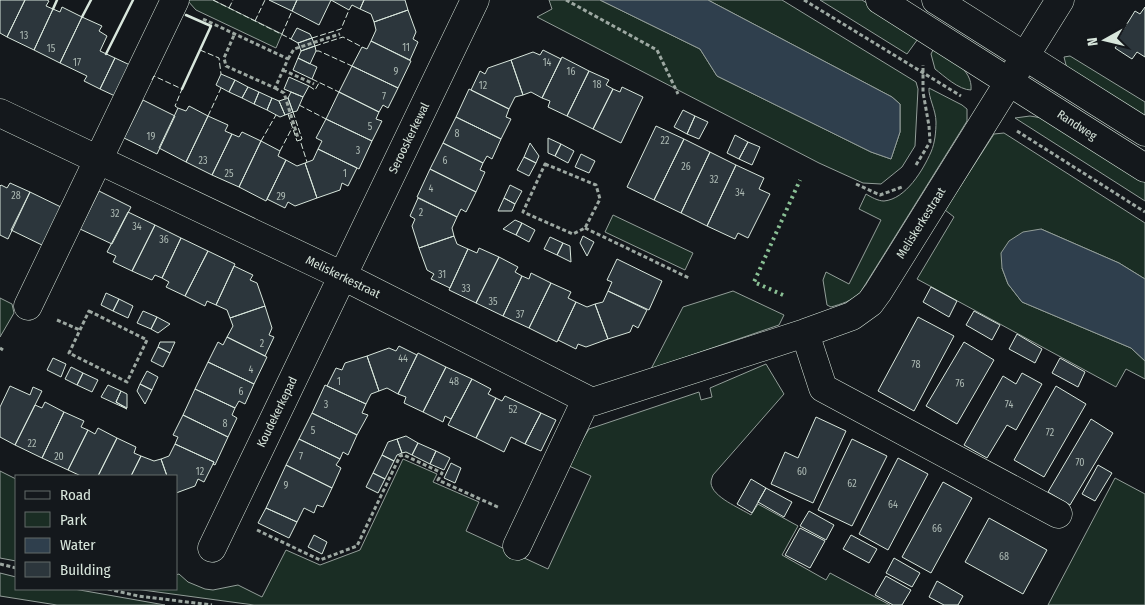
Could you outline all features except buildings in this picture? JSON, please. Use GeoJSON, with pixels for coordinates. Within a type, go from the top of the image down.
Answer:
{"type":"FeatureCollection","features":[{"type":"Feature","properties":{"kind":"street"},"geometry":{"type":"LineString","coordinates":[[28,306],[175,0]]}},
{"type":"Feature","properties":{"kind":"street","name":"Serooskerkewal"},"geometry":{"type":"LineString","coordinates":[[342,276],[475,0]]}},
{"type":"Feature","properties":{"kind":"street","name":"Randweg"},"geometry":{"type":"LineString","coordinates":[[880,0],[1145,168]]}},
{"type":"Feature","properties":{"kind":"street"},"geometry":{"type":"LineString","coordinates":[[936,0],[1145,132]]}},
{"type":"Feature","properties":{"kind":"street"},"geometry":{"type":"LineString","coordinates":[[1010,82],[1060,0]]}},
{"type":"Feature","properties":{"kind":"street","name":"Meliskerkestraat"},"geometry":{"type":"LineString","coordinates":[[0,113],[342,276],[592,402],[805,333],[852,316],[870,303],[988,113],[1010,82]]}},
{"type":"Feature","properties":{"kind":"street","name":"Koudekerkepad"},"geometry":{"type":"LineString","coordinates":[[212,548],[342,276]]}},
{"type":"Feature","properties":{"kind":"street"},"geometry":{"type":"LineString","coordinates":[[805,333],[823,388],[1058,514]]}},
{"type":"Feature","properties":{"kind":"street"},"geometry":{"type":"LineString","coordinates":[[516,546],[586,400]]}},
{"type":"Feature","properties":{"kind":"path"},"geometry":{"type":"LineString","coordinates":[[566,0],[657,50],[678,94]]}},
{"type":"Feature","properties":{"kind":"path"},"geometry":{"type":"LineString","coordinates":[[288,59],[235,33],[224,58],[226,66],[284,92],[298,138]]}},
{"type":"Feature","properties":{"kind":"path"},"geometry":{"type":"LineString","coordinates":[[911,172],[930,142],[922,73],[927,44],[933,33]]}},
{"type":"Feature","properties":{"kind":"path"},"geometry":{"type":"LineString","coordinates":[[274,88],[294,49],[340,34]]}},
{"type":"Feature","properties":{"kind":"path"},"geometry":{"type":"LineString","coordinates":[[283,70],[314,84]]}},
{"type":"Feature","properties":{"kind":"path"},"geometry":{"type":"LineString","coordinates":[[545,164],[596,185],[600,199],[585,228],[573,234],[523,212],[545,164]]}},
{"type":"Feature","properties":{"kind":"path"},"geometry":{"type":"LineString","coordinates":[[856,184],[880,195],[902,187],[906,180]]}},
{"type":"Feature","properties":{"kind":"path"},"geometry":{"type":"LineString","coordinates":[[585,228],[689,278]]}},
{"type":"Feature","properties":{"kind":"path"},"geometry":{"type":"LineString","coordinates":[[89,311],[147,340],[127,382],[69,353],[89,311]]}},
{"type":"Feature","properties":{"kind":"path"},"geometry":{"type":"LineString","coordinates":[[227,516],[320,560],[357,546],[400,456],[404,455],[442,473],[438,480],[529,521]]}},
{"type":"Feature","properties":{"kind":"path"},"geometry":{"type":"LineString","coordinates":[[0,564],[15,568]]}},
{"type":"Feature","properties":{"kind":"path"},"geometry":{"type":"LineString","coordinates":[[112,590],[138,596],[212,605]]}},
{"type":"Feature","properties":{"kind":"green space"},"geometry":{"type":"Polygon","coordinates":[[[187,0],[213,0],[282,34],[276,48],[196,10],[187,0]]]}},
{"type":"Feature","properties":{"kind":"green space"},"geometry":{"type":"Polygon","coordinates":[[[549,0],[600,0],[700,49],[717,76],[871,152],[891,159],[900,132],[900,104],[892,97],[708,0],[782,0],[916,82],[918,89],[915,146],[902,167],[881,184],[863,183],[819,163],[537,17],[552,9],[549,0]]]}},
{"type":"Feature","properties":{"kind":"green space"},"geometry":{"type":"Polygon","coordinates":[[[820,0],[862,0],[920,36],[907,54],[820,0]]]}},
{"type":"Feature","properties":{"kind":"green space"},"geometry":{"type":"Polygon","coordinates":[[[934,48],[953,60],[964,70],[971,83],[971,90],[957,85],[935,69],[931,54],[934,48]]]}},
{"type":"Feature","properties":{"kind":"green space"},"geometry":{"type":"Polygon","coordinates":[[[1070,56],[1145,102],[1145,117],[1074,74],[1066,65],[1064,57],[1070,56]]]}},
{"type":"Feature","properties":{"kind":"green space"},"geometry":{"type":"Polygon","coordinates":[[[929,88],[967,109],[967,121],[860,293],[850,300],[831,307],[827,305],[823,280],[826,272],[849,284],[881,220],[859,209],[866,194],[877,200],[884,201],[900,195],[913,182],[931,152],[936,122],[929,88]]]}},
{"type":"Feature","properties":{"kind":"green space"},"geometry":{"type":"Polygon","coordinates":[[[1030,116],[1048,119],[1145,181],[1145,201],[1015,118],[1030,116]]]}},
{"type":"Feature","properties":{"kind":"green space"},"geometry":{"type":"Polygon","coordinates":[[[1004,133],[1145,223],[1145,279],[1119,263],[1041,229],[1002,268],[1008,284],[1022,302],[1131,348],[1145,361],[1145,379],[1126,369],[1116,387],[917,279],[954,217],[945,210],[994,134],[1004,133]]]}},
{"type":"Feature","properties":{"kind":"green space"},"geometry":{"type":"Polygon","coordinates":[[[613,215],[693,253],[685,270],[605,232],[613,215]]]}},
{"type":"Feature","properties":{"kind":"green space"},"geometry":{"type":"Polygon","coordinates":[[[733,291],[784,315],[779,325],[651,369],[683,307],[733,291]]]}},
{"type":"Feature","properties":{"kind":"green space"},"geometry":{"type":"Polygon","coordinates":[[[0,298],[12,304],[14,313],[0,337],[0,298]]]}},
{"type":"Feature","properties":{"kind":"green space"},"geometry":{"type":"Polygon","coordinates":[[[766,364],[784,394],[713,475],[711,483],[716,493],[751,515],[758,504],[798,526],[782,555],[826,580],[830,573],[890,605],[254,605],[142,590],[178,590],[179,574],[188,582],[205,589],[213,590],[238,585],[262,597],[286,550],[320,565],[360,550],[403,459],[437,474],[433,482],[479,502],[466,531],[548,569],[591,476],[567,465],[589,429],[699,392],[701,400],[712,397],[710,388],[766,364]]]}},
{"type":"Feature","properties":{"kind":"green space"},"geometry":{"type":"Polygon","coordinates":[[[0,471],[15,478],[15,561],[0,558],[0,471]]]}},
{"type":"Feature","properties":{"kind":"green space"},"geometry":{"type":"Polygon","coordinates":[[[1115,478],[1145,494],[1145,605],[1048,605],[1115,478]]]}},
{"type":"Feature","properties":{"kind":"green space"},"geometry":{"type":"Polygon","coordinates":[[[0,573],[15,577],[15,590],[80,590],[165,605],[57,605],[0,596],[0,573]]]}},
{"type":"Feature","properties":{"kind":"water"},"geometry":{"type":"Polygon","coordinates":[[[600,0],[708,0],[892,97],[900,104],[900,132],[891,159],[871,152],[717,76],[700,49],[600,0]]]}},
{"type":"Feature","properties":{"kind":"water"},"geometry":{"type":"Polygon","coordinates":[[[1041,229],[1119,263],[1145,279],[1145,361],[1131,348],[1022,302],[1008,284],[1002,268],[1001,253],[1009,241],[1023,232],[1041,229]]]}},
{"type":"Feature","properties":{"kind":"hedge"},"geometry":{"type":"LineString","coordinates":[[783,295],[754,282],[800,180]]}},
{"type":"Feature","properties":{"kind":"fence"},"geometry":{"type":"LineString","coordinates":[[213,0],[291,39]]}},
{"type":"Feature","properties":{"kind":"fence"},"geometry":{"type":"LineString","coordinates":[[229,8],[233,0]]}},
{"type":"Feature","properties":{"kind":"fence"},"geometry":{"type":"LineString","coordinates":[[255,21],[265,0]]}},
{"type":"Feature","properties":{"kind":"fence"},"geometry":{"type":"LineString","coordinates":[[312,38],[341,29],[349,10]]}},
{"type":"Feature","properties":{"kind":"fence"},"geometry":{"type":"LineString","coordinates":[[282,34],[292,11]]}},
{"type":"Feature","properties":{"kind":"fence"},"geometry":{"type":"LineString","coordinates":[[315,46],[343,37],[362,47]]}},
{"type":"Feature","properties":{"kind":"fence"},"geometry":{"type":"LineString","coordinates":[[200,50],[219,58],[221,74]]}},
{"type":"Feature","properties":{"kind":"fence"},"geometry":{"type":"LineString","coordinates":[[316,51],[352,66]]}},
{"type":"Feature","properties":{"kind":"fence"},"geometry":{"type":"LineString","coordinates":[[152,80],[154,76],[182,89],[175,106],[178,108]]}},
{"type":"Feature","properties":{"kind":"fence"},"geometry":{"type":"LineString","coordinates":[[312,79],[339,92]]}},
{"type":"Feature","properties":{"kind":"fence"},"geometry":{"type":"LineString","coordinates":[[309,86],[315,90],[319,83]]}},
{"type":"Feature","properties":{"kind":"fence"},"geometry":{"type":"LineString","coordinates":[[208,116],[221,88]]}},
{"type":"Feature","properties":{"kind":"fence"},"geometry":{"type":"LineString","coordinates":[[299,105],[326,119]]}},
{"type":"Feature","properties":{"kind":"fence"},"geometry":{"type":"LineString","coordinates":[[293,112],[307,162]]}},
{"type":"Feature","properties":{"kind":"fence"},"geometry":{"type":"LineString","coordinates":[[288,114],[297,141],[300,140]]}},
{"type":"Feature","properties":{"kind":"fence"},"geometry":{"type":"LineString","coordinates":[[261,141],[276,115]]}},
{"type":"Feature","properties":{"kind":"fence"},"geometry":{"type":"LineString","coordinates":[[280,151],[292,128]]}},
{"type":"Feature","properties":{"kind":"wall"},"geometry":{"type":"LineString","coordinates":[[53,9],[57,0]]}},
{"type":"Feature","properties":{"kind":"wall"},"geometry":{"type":"LineString","coordinates":[[82,17],[91,0]]}},
{"type":"Feature","properties":{"kind":"wall"},"geometry":{"type":"LineString","coordinates":[[106,54],[133,0]]}},
{"type":"Feature","properties":{"kind":"wall"},"geometry":{"type":"LineString","coordinates":[[182,89],[211,26],[186,15]]}}]}
